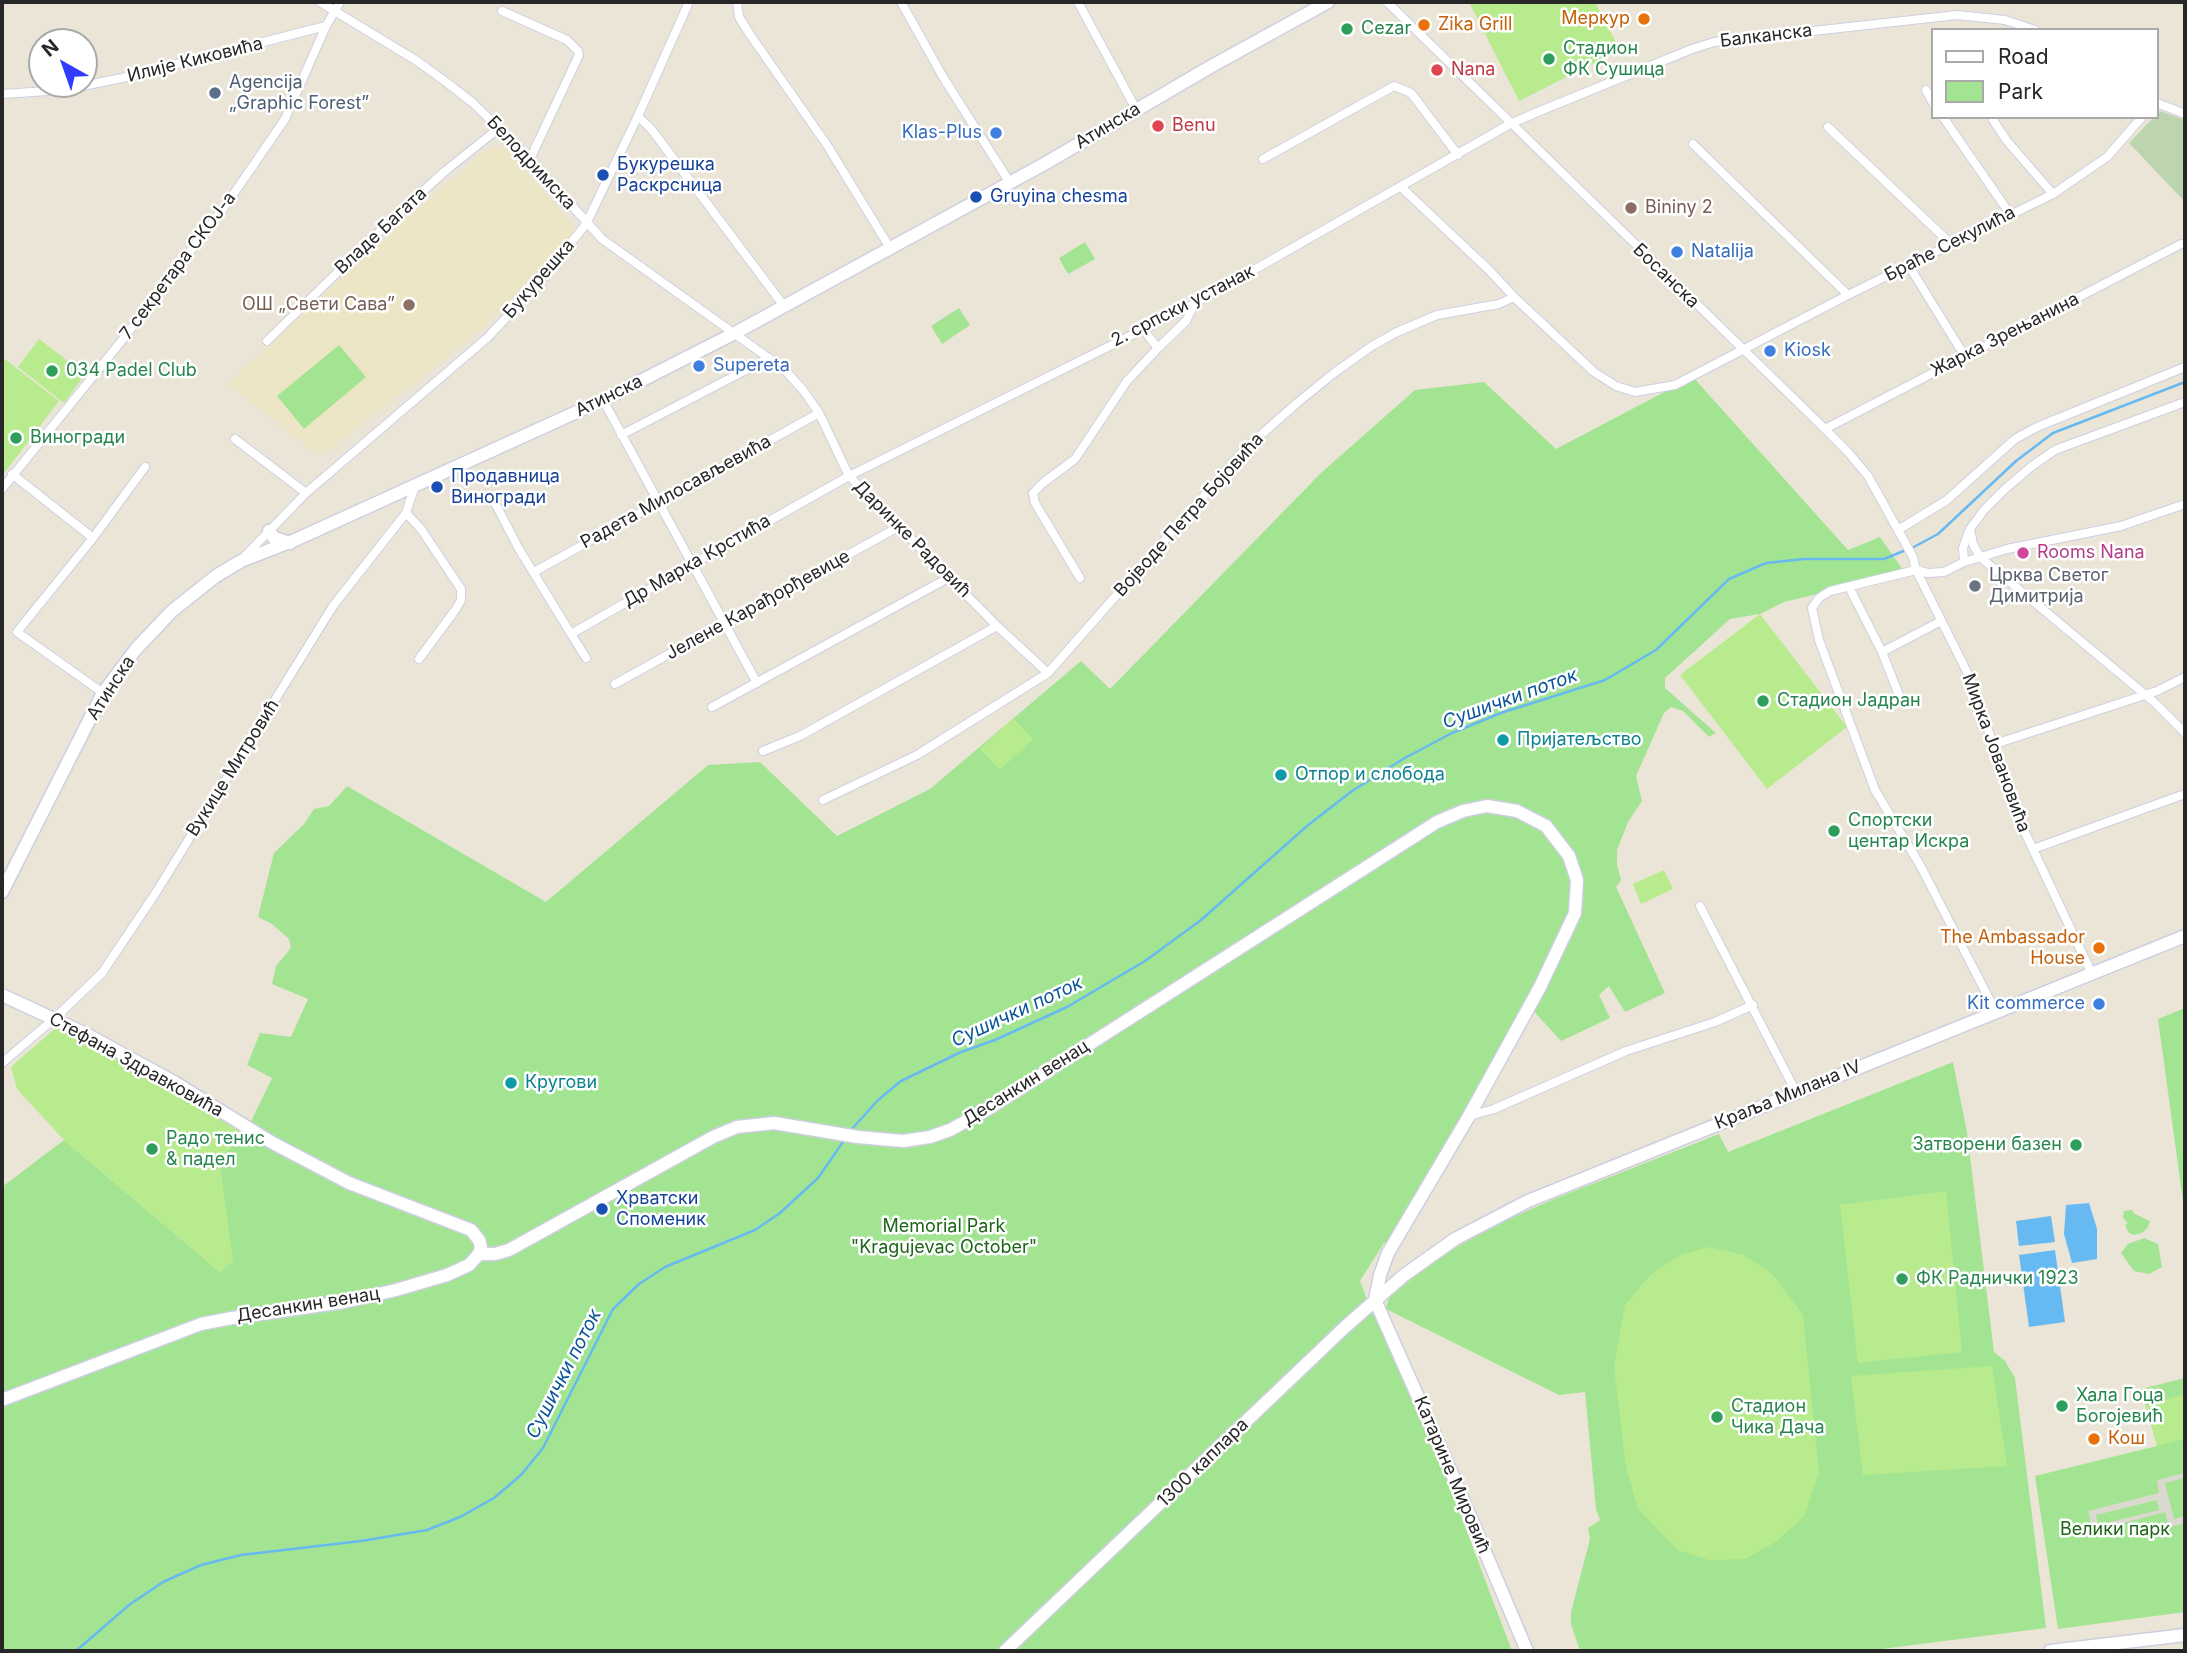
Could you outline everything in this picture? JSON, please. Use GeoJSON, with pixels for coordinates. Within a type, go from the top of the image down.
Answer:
{"type":"FeatureCollection","features":[{"type":"Feature","properties":{"kind":"street","name":"Белодримска"},"geometry":{"type":"LineString","coordinates":[[320,2],[338,6],[446,82],[530,159],[586,224],[619,252],[735,333]]}},
{"type":"Feature","properties":{"kind":"street","name":"Букурешка"},"geometry":{"type":"LineString","coordinates":[[241,561],[306,493],[487,338],[539,283],[586,224],[689,2]]}},
{"type":"Feature","properties":{"kind":"street"},"geometry":{"type":"LineString","coordinates":[[737,2],[739,17],[827,145],[890,248]]}},
{"type":"Feature","properties":{"kind":"street"},"geometry":{"type":"LineString","coordinates":[[901,2],[943,77],[1010,183]]}},
{"type":"Feature","properties":{"kind":"street"},"geometry":{"type":"LineString","coordinates":[[1078,2],[1136,109]]}},
{"type":"Feature","properties":{"kind":"street","name":"Атинска"},"geometry":{"type":"LineString","coordinates":[[2,892],[103,693],[136,649],[172,611],[216,576],[241,561],[290,543],[603,400],[735,333],[1010,183],[1328,2]]}},
{"type":"Feature","properties":{"kind":"street","name":"Босанска"},"geometry":{"type":"LineString","coordinates":[[1387,2],[1825,429],[1868,476],[1913,557],[1916,570]]}},
{"type":"Feature","properties":{"kind":"street"},"geometry":{"type":"LineString","coordinates":[[326,26],[338,6]]}},
{"type":"Feature","properties":{"kind":"street"},"geometry":{"type":"LineString","coordinates":[[502,11],[567,40],[579,55],[530,159]]}},
{"type":"Feature","properties":{"kind":"street","name":"Балканска"},"geometry":{"type":"LineString","coordinates":[[1510,124],[1714,42],[1957,15],[2005,20],[2029,28]]}},
{"type":"Feature","properties":{"kind":"street","name":"Илије Киковића"},"geometry":{"type":"LineString","coordinates":[[2,94],[63,90],[122,78],[326,26]]}},
{"type":"Feature","properties":{"kind":"street","name":"7 секретара СКОЈ-а"},"geometry":{"type":"LineString","coordinates":[[2,489],[123,339],[228,202],[285,118],[326,26]]}},
{"type":"Feature","properties":{"kind":"street"},"geometry":{"type":"LineString","coordinates":[[1263,159],[1394,86],[1411,93],[1458,155]]}},
{"type":"Feature","properties":{"kind":"street"},"geometry":{"type":"LineString","coordinates":[[1926,90],[1932,101]]}},
{"type":"Feature","properties":{"kind":"street"},"geometry":{"type":"LineString","coordinates":[[2159,104],[2185,114]]}},
{"type":"Feature","properties":{"kind":"street"},"geometry":{"type":"LineString","coordinates":[[638,116],[652,130],[785,306]]}},
{"type":"Feature","properties":{"kind":"street"},"geometry":{"type":"LineString","coordinates":[[1943,119],[2010,214]]}},
{"type":"Feature","properties":{"kind":"street","name":"Браће Секулића"},"geometry":{"type":"LineString","coordinates":[[1743,351],[2053,194],[2107,157],[2140,119]]}},
{"type":"Feature","properties":{"kind":"street"},"geometry":{"type":"LineString","coordinates":[[1993,120],[2007,141],[2053,194]]}},
{"type":"Feature","properties":{"kind":"street","name":"2. српски устанак"},"geometry":{"type":"LineString","coordinates":[[849,476],[1194,303],[1402,188],[1510,124]]}},
{"type":"Feature","properties":{"kind":"street"},"geometry":{"type":"LineString","coordinates":[[1828,127],[1951,244]]}},
{"type":"Feature","properties":{"kind":"street","name":"Владе Багата"},"geometry":{"type":"LineString","coordinates":[[267,341],[444,172],[499,128]]}},
{"type":"Feature","properties":{"kind":"street"},"geometry":{"type":"LineString","coordinates":[[1693,144],[1849,295]]}},
{"type":"Feature","properties":{"kind":"street"},"geometry":{"type":"LineString","coordinates":[[1402,188],[1594,372],[1629,391],[1675,385],[1743,351]]}},
{"type":"Feature","properties":{"kind":"street","name":"Жарка Зрењанина"},"geometry":{"type":"LineString","coordinates":[[1825,429],[2180,244],[2185,244]]}},
{"type":"Feature","properties":{"kind":"street"},"geometry":{"type":"LineString","coordinates":[[1909,266],[1964,355]]}},
{"type":"Feature","properties":{"kind":"street","name":"Војводе Петра Бојовића"},"geometry":{"type":"LineString","coordinates":[[823,800],[916,755],[1048,673],[1245,449],[1297,402],[1372,346],[1422,320],[1499,304],[1514,297]]}},
{"type":"Feature","properties":{"kind":"street"},"geometry":{"type":"LineString","coordinates":[[1080,578],[1035,503],[1035,490],[1074,459],[1127,381],[1186,321],[1194,303]]}},
{"type":"Feature","properties":{"kind":"street"},"geometry":{"type":"LineString","coordinates":[[1142,328],[1158,348]]}},
{"type":"Feature","properties":{"kind":"street","name":"Даринке Радовић"},"geometry":{"type":"LineString","coordinates":[[735,333],[784,369],[803,390],[819,413],[849,476],[997,626],[1048,673]]}},
{"type":"Feature","properties":{"kind":"street"},"geometry":{"type":"LineString","coordinates":[[621,436],[769,358]]}},
{"type":"Feature","properties":{"kind":"street"},"geometry":{"type":"LineString","coordinates":[[1898,530],[1947,500],[2015,439],[2036,427],[2185,367]]}},
{"type":"Feature","properties":{"kind":"street"},"geometry":{"type":"LineString","coordinates":[[603,400],[757,683]]}},
{"type":"Feature","properties":{"kind":"street"},"geometry":{"type":"LineString","coordinates":[[1964,562],[1963,548],[1970,528],[2005,489],[2032,466],[2055,450],[2185,402]]}},
{"type":"Feature","properties":{"kind":"street","name":"Радета Милосављевића"},"geometry":{"type":"LineString","coordinates":[[534,572],[819,413]]}},
{"type":"Feature","properties":{"kind":"street"},"geometry":{"type":"LineString","coordinates":[[234,439],[306,493]]}},
{"type":"Feature","properties":{"kind":"street"},"geometry":{"type":"LineString","coordinates":[[103,693],[18,632],[145,467]]}},
{"type":"Feature","properties":{"kind":"street"},"geometry":{"type":"LineString","coordinates":[[12,474],[93,538]]}},
{"type":"Feature","properties":{"kind":"street","name":"Др Марка Крстића"},"geometry":{"type":"LineString","coordinates":[[571,634],[849,476]]}},
{"type":"Feature","properties":{"kind":"street","name":"Вукице Митровић"},"geometry":{"type":"LineString","coordinates":[[2,1063],[102,973],[162,883],[333,606],[406,513],[415,486]]}},
{"type":"Feature","properties":{"kind":"street"},"geometry":{"type":"LineString","coordinates":[[495,503],[586,659]]}},
{"type":"Feature","properties":{"kind":"street"},"geometry":{"type":"LineString","coordinates":[[1996,1012],[1920,865],[1875,790],[1819,640],[1812,608],[1819,598],[1830,592],[1916,570],[1936,573],[1980,557],[2121,526],[2185,505]]}},
{"type":"Feature","properties":{"kind":"street"},"geometry":{"type":"LineString","coordinates":[[406,513],[421,529],[461,589],[461,600],[456,609],[419,659]]}},
{"type":"Feature","properties":{"kind":"street","name":"Јелене Карађорђевице"},"geometry":{"type":"LineString","coordinates":[[615,684],[900,526]]}},
{"type":"Feature","properties":{"kind":"street"},"geometry":{"type":"LineString","coordinates":[[1970,528],[1973,544],[1980,557],[2144,695],[2185,733]]}},
{"type":"Feature","properties":{"kind":"street"},"geometry":{"type":"LineString","coordinates":[[269,531],[274,538],[290,543]]}},
{"type":"Feature","properties":{"kind":"street","name":"Мирка Јовановића"},"geometry":{"type":"LineString","coordinates":[[1916,570],[1970,678],[2011,801],[2092,974]]}},
{"type":"Feature","properties":{"kind":"street"},"geometry":{"type":"LineString","coordinates":[[712,707],[950,577]]}},
{"type":"Feature","properties":{"kind":"street"},"geometry":{"type":"LineString","coordinates":[[1849,587],[1882,652],[1901,700]]}},
{"type":"Feature","properties":{"kind":"street"},"geometry":{"type":"LineString","coordinates":[[1882,652],[1941,621]]}},
{"type":"Feature","properties":{"kind":"street"},"geometry":{"type":"LineString","coordinates":[[763,751],[800,736],[997,626]]}},
{"type":"Feature","properties":{"kind":"street"},"geometry":{"type":"LineString","coordinates":[[1992,745],[2144,695],[2185,677]]}},
{"type":"Feature","properties":{"kind":"street"},"geometry":{"type":"LineString","coordinates":[[2033,849],[2185,794]]}},
{"type":"Feature","properties":{"kind":"street","name":"Десанкин венац"},"geometry":{"type":"LineString","coordinates":[[2,1400],[201,1324],[344,1302],[447,1275],[469,1265],[479,1254],[495,1254],[509,1250],[726,1131],[764,1123],[858,1137],[911,1140],[939,1134],[962,1124],[1437,822],[1463,811],[1487,806],[1517,811],[1535,818],[1558,840],[1569,856],[1575,872],[1577,905],[1572,923],[1468,1116],[1393,1242],[1384,1263],[1375,1300]]}},
{"type":"Feature","properties":{"kind":"street"},"geometry":{"type":"LineString","coordinates":[[1700,906],[1796,1092]]}},
{"type":"Feature","properties":{"kind":"street","name":"Краља Милана IV"},"geometry":{"type":"LineString","coordinates":[[1403,1276],[1455,1239],[1515,1207],[2185,936]]}},
{"type":"Feature","properties":{"kind":"street","name":"Стефана Здравковића"},"geometry":{"type":"LineString","coordinates":[[2,995],[55,1018],[174,1082],[271,1142],[349,1183],[471,1230],[479,1240],[479,1254]]}},
{"type":"Feature","properties":{"kind":"street"},"geometry":{"type":"LineString","coordinates":[[1468,1116],[1494,1109],[1616,1055],[1715,1022],[1752,1005]]}},
{"type":"Feature","properties":{"kind":"street"},"geometry":{"type":"LineString","coordinates":[[1384,1263],[1390,1274],[1403,1276]]}},
{"type":"Feature","properties":{"kind":"street","name":"1300 каплара"},"geometry":{"type":"LineString","coordinates":[[1005,1651],[1403,1276]]}},
{"type":"Feature","properties":{"kind":"street","name":"Катарине Мировић"},"geometry":{"type":"LineString","coordinates":[[1375,1300],[1527,1651]]}},
{"type":"Feature","properties":{"kind":"street"},"geometry":{"type":"LineString","coordinates":[[2050,1651],[2185,1635]]}},
{"type":"Feature","properties":{"kind":"shaded area","name":"ОШ „Свети Сава”"},"geometry":{"type":"Polygon","coordinates":[[[495,146],[504,147],[577,229],[481,330],[320,457],[228,384],[357,263],[484,151],[495,146]]]}},
{"type":"Feature","properties":{"kind":"shaded area"},"geometry":{"type":"Polygon","coordinates":[[[2185,1473],[2185,1478],[2165,1483],[2174,1519],[2185,1516],[2185,1523],[2169,1527],[2165,1512],[2093,1531],[2088,1511],[2159,1493],[2157,1480],[2185,1473]],[[2157,1500],[2096,1515],[2098,1525],[2159,1510],[2157,1500]]]}},
{"type":"Feature","properties":{"kind":"green space","name":"Стадион ФК Сушица"},"geometry":{"type":"Polygon","coordinates":[[[1469,2],[1595,2],[1620,50],[1519,101],[1469,2]]]}},
{"type":"Feature","properties":{"kind":"green space"},"geometry":{"type":"Polygon","coordinates":[[[2160,111],[2185,120],[2185,202],[2129,143],[2152,119],[2159,119],[2160,111]]]}},
{"type":"Feature","properties":{"kind":"green space"},"geometry":{"type":"Polygon","coordinates":[[[1085,242],[1095,259],[1068,274],[1059,258],[1085,242]]]}},
{"type":"Feature","properties":{"kind":"green space"},"geometry":{"type":"Polygon","coordinates":[[[959,308],[970,325],[942,344],[931,326],[959,308]]]}},
{"type":"Feature","properties":{"kind":"green space","name":"034 Padel Club"},"geometry":{"type":"Polygon","coordinates":[[[39,339],[85,374],[64,403],[18,367],[39,339]]]}},
{"type":"Feature","properties":{"kind":"green space"},"geometry":{"type":"Polygon","coordinates":[[[339,345],[366,377],[304,429],[277,396],[339,345]]]}},
{"type":"Feature","properties":{"kind":"green space","name":"Виногради"},"geometry":{"type":"Polygon","coordinates":[[[2,357],[59,401],[2,476],[2,357]]]}},
{"type":"Feature","properties":{"kind":"green space","name":"Memorial Park \"Kragujevac October\""},"geometry":{"type":"Polygon","coordinates":[[[1693,377],[1848,550],[1880,537],[1905,573],[1784,602],[1760,614],[1730,619],[1665,678],[1665,688],[1716,733],[1709,737],[1683,711],[1671,707],[1664,713],[1636,776],[1642,801],[1628,822],[1617,850],[1621,880],[1616,887],[1665,993],[1625,1012],[1609,986],[1599,995],[1610,1018],[1561,1041],[1530,1007],[1393,1242],[1384,1243],[1360,1281],[1370,1307],[1379,1299],[1512,1651],[2,1651],[2,1187],[64,1140],[220,1272],[232,1261],[219,1159],[246,1132],[272,1078],[247,1065],[260,1033],[291,1037],[308,999],[272,984],[276,966],[291,948],[289,939],[272,924],[258,917],[274,853],[304,824],[314,809],[329,806],[347,786],[546,902],[708,765],[760,762],[837,836],[930,789],[1081,661],[1110,689],[1321,473],[1415,390],[1484,382],[1556,449],[1693,377]]]}},
{"type":"Feature","properties":{"kind":"green space","name":"Стадион Јадран"},"geometry":{"type":"Polygon","coordinates":[[[1760,614],[1847,727],[1767,789],[1680,675],[1760,614]]]}},
{"type":"Feature","properties":{"kind":"green space"},"geometry":{"type":"Polygon","coordinates":[[[1013,718],[1033,739],[1000,770],[980,749],[1013,718]]]}},
{"type":"Feature","properties":{"kind":"green space"},"geometry":{"type":"Polygon","coordinates":[[[1664,870],[1673,889],[1641,904],[1633,884],[1664,870]]]}},
{"type":"Feature","properties":{"kind":"green space"},"geometry":{"type":"Polygon","coordinates":[[[2185,1008],[2185,1216],[2158,1019],[2185,1008]]]}},
{"type":"Feature","properties":{"kind":"green space","name":"Радо тенис & падел"},"geometry":{"type":"Polygon","coordinates":[[[60,1024],[246,1132],[219,1159],[233,1261],[220,1272],[64,1140],[17,1089],[11,1067],[60,1024]]]}},
{"type":"Feature","properties":{"kind":"green space"},"geometry":{"type":"Polygon","coordinates":[[[1953,1062],[1967,1132],[1994,1352],[2005,1361],[2015,1378],[2046,1628],[1866,1651],[1580,1651],[1571,1624],[1571,1612],[1590,1539],[1588,1528],[1600,1520],[1596,1509],[1585,1392],[1559,1395],[1386,1309],[1389,1297],[1434,1261],[1492,1226],[1559,1197],[1719,1134],[1728,1152],[1953,1062]]]}},
{"type":"Feature","properties":{"kind":"green space","name":"ФК Раднички 1923"},"geometry":{"type":"Polygon","coordinates":[[[1946,1191],[1962,1352],[1858,1363],[1840,1205],[1946,1191]]]}},
{"type":"Feature","properties":{"kind":"green space"},"geometry":{"type":"Polygon","coordinates":[[[2132,1210],[2150,1221],[2142,1233],[2134,1235],[2128,1232],[2125,1225],[2128,1223],[2123,1218],[2124,1211],[2132,1210]]]}},
{"type":"Feature","properties":{"kind":"green space"},"geometry":{"type":"Polygon","coordinates":[[[2144,1238],[2158,1244],[2162,1267],[2149,1274],[2134,1271],[2121,1253],[2128,1244],[2144,1238]]]}},
{"type":"Feature","properties":{"kind":"green space","name":"Стадион Чика Дача"},"geometry":{"type":"Polygon","coordinates":[[[1709,1247],[1744,1255],[1772,1274],[1803,1315],[1819,1473],[1804,1516],[1777,1541],[1745,1559],[1709,1560],[1678,1550],[1638,1509],[1626,1467],[1614,1367],[1625,1305],[1650,1275],[1680,1255],[1709,1247]]]}},
{"type":"Feature","properties":{"kind":"green space"},"geometry":{"type":"Polygon","coordinates":[[[1992,1366],[2007,1466],[1863,1475],[1851,1376],[1992,1366]]]}},
{"type":"Feature","properties":{"kind":"green space","name":"Велики парк"},"geometry":{"type":"Polygon","coordinates":[[[2185,1378],[2185,1612],[2058,1629],[2035,1476],[2157,1446],[2141,1389],[2185,1378]]]}},
{"type":"Feature","properties":{"kind":"green space"},"geometry":{"type":"Polygon","coordinates":[[[2185,1394],[2185,1439],[2157,1446],[2146,1405],[2185,1394]]]}},
{"type":"Feature","properties":{"kind":"water"},"geometry":{"type":"Polygon","coordinates":[[[2089,1203],[2097,1229],[2097,1259],[2072,1263],[2064,1234],[2066,1205],[2089,1203]]]}},
{"type":"Feature","properties":{"kind":"water"},"geometry":{"type":"Polygon","coordinates":[[[2051,1216],[2055,1242],[2019,1246],[2016,1221],[2051,1216]]]}},
{"type":"Feature","properties":{"kind":"water"},"geometry":{"type":"Polygon","coordinates":[[[2055,1250],[2065,1322],[2029,1327],[2019,1255],[2055,1250]]]}},
{"type":"Feature","properties":{"kind":"waterway","name":"Сушички поток"},"geometry":{"type":"LineString","coordinates":[[1912,548],[1938,534],[2016,461],[2053,433],[2185,382]]}},
{"type":"Feature","properties":{"kind":"waterway","name":"Сушички поток"},"geometry":{"type":"LineString","coordinates":[[851,1130],[878,1100],[901,1081],[1067,1007],[1145,961],[1201,920],[1307,826],[1352,791],[1403,759],[1452,733],[1501,713],[1605,680],[1656,650],[1729,579],[1766,563],[1804,559],[1884,559],[1906,550]]}},
{"type":"Feature","properties":{"kind":"waterway","name":"Сушички поток"},"geometry":{"type":"LineString","coordinates":[[76,1651],[129,1605],[163,1582],[201,1565],[241,1555],[361,1541],[427,1530],[460,1517],[494,1498],[521,1475],[543,1448],[613,1309],[639,1284],[665,1267],[755,1230],[780,1213],[818,1178],[845,1139]]}},
{"type":"Feature","properties":{"kind":"place","name":"Меркур"},"geometry":{"type":"Point","coordinates":[1644,19]}},
{"type":"Feature","properties":{"kind":"place","name":"Zika Grill"},"geometry":{"type":"Point","coordinates":[1424,25]}},
{"type":"Feature","properties":{"kind":"place","name":"Cezar"},"geometry":{"type":"Point","coordinates":[1347,29]}},
{"type":"Feature","properties":{"kind":"place","name":"Стадион ФК Сушица"},"geometry":{"type":"Point","coordinates":[1549,59]}},
{"type":"Feature","properties":{"kind":"place","name":"Nana"},"geometry":{"type":"Point","coordinates":[1437,70]}},
{"type":"Feature","properties":{"kind":"place","name":"Agencija „Graphic Forest”"},"geometry":{"type":"Point","coordinates":[215,93]}},
{"type":"Feature","properties":{"kind":"place","name":"Benu"},"geometry":{"type":"Point","coordinates":[1158,126]}},
{"type":"Feature","properties":{"kind":"place","name":"Klas-Plus"},"geometry":{"type":"Point","coordinates":[996,133]}},
{"type":"Feature","properties":{"kind":"place","name":"Букурешка Раскрсница"},"geometry":{"type":"Point","coordinates":[603,175]}},
{"type":"Feature","properties":{"kind":"place","name":"Gruyina chesma"},"geometry":{"type":"Point","coordinates":[976,197]}},
{"type":"Feature","properties":{"kind":"place","name":"Bininy 2"},"geometry":{"type":"Point","coordinates":[1631,208]}},
{"type":"Feature","properties":{"kind":"place","name":"Natalija"},"geometry":{"type":"Point","coordinates":[1677,252]}},
{"type":"Feature","properties":{"kind":"place","name":"ОШ „Свети Сава”"},"geometry":{"type":"Point","coordinates":[409,305]}},
{"type":"Feature","properties":{"kind":"place","name":"Kiosk"},"geometry":{"type":"Point","coordinates":[1770,351]}},
{"type":"Feature","properties":{"kind":"place","name":"Supereta"},"geometry":{"type":"Point","coordinates":[699,366]}},
{"type":"Feature","properties":{"kind":"place","name":"034 Padel Club"},"geometry":{"type":"Point","coordinates":[52,371]}},
{"type":"Feature","properties":{"kind":"place","name":"Виногради"},"geometry":{"type":"Point","coordinates":[16,438]}},
{"type":"Feature","properties":{"kind":"place","name":"Продавница Виногради"},"geometry":{"type":"Point","coordinates":[437,487]}},
{"type":"Feature","properties":{"kind":"place","name":"Rooms Nana"},"geometry":{"type":"Point","coordinates":[2023,553]}},
{"type":"Feature","properties":{"kind":"place","name":"Црква Светог Димитрија"},"geometry":{"type":"Point","coordinates":[1975,586]}},
{"type":"Feature","properties":{"kind":"place","name":"Стадион Јадран"},"geometry":{"type":"Point","coordinates":[1763,701]}},
{"type":"Feature","properties":{"kind":"place","name":"Пријатељство"},"geometry":{"type":"Point","coordinates":[1503,740]}},
{"type":"Feature","properties":{"kind":"place","name":"Отпор и слобода"},"geometry":{"type":"Point","coordinates":[1281,775]}},
{"type":"Feature","properties":{"kind":"place","name":"Спортски центар Искра"},"geometry":{"type":"Point","coordinates":[1834,831]}},
{"type":"Feature","properties":{"kind":"place","name":"The Ambassador House"},"geometry":{"type":"Point","coordinates":[2099,948]}},
{"type":"Feature","properties":{"kind":"place","name":"Kit commerce"},"geometry":{"type":"Point","coordinates":[2099,1004]}},
{"type":"Feature","properties":{"kind":"place","name":"Кругови"},"geometry":{"type":"Point","coordinates":[511,1083]}},
{"type":"Feature","properties":{"kind":"place","name":"Затворени базен"},"geometry":{"type":"Point","coordinates":[2076,1145]}},
{"type":"Feature","properties":{"kind":"place","name":"Радо тенис & падел"},"geometry":{"type":"Point","coordinates":[152,1149]}},
{"type":"Feature","properties":{"kind":"place","name":"Хрватски Споменик"},"geometry":{"type":"Point","coordinates":[602,1209]}},
{"type":"Feature","properties":{"kind":"place","name":"ФК Раднички 1923"},"geometry":{"type":"Point","coordinates":[1902,1279]}},
{"type":"Feature","properties":{"kind":"place","name":"Хала Гоца Богојевић"},"geometry":{"type":"Point","coordinates":[2062,1406]}},
{"type":"Feature","properties":{"kind":"place","name":"Стадион Чика Дача"},"geometry":{"type":"Point","coordinates":[1717,1417]}},
{"type":"Feature","properties":{"kind":"place","name":"Кош"},"geometry":{"type":"Point","coordinates":[2094,1439]}}]}
